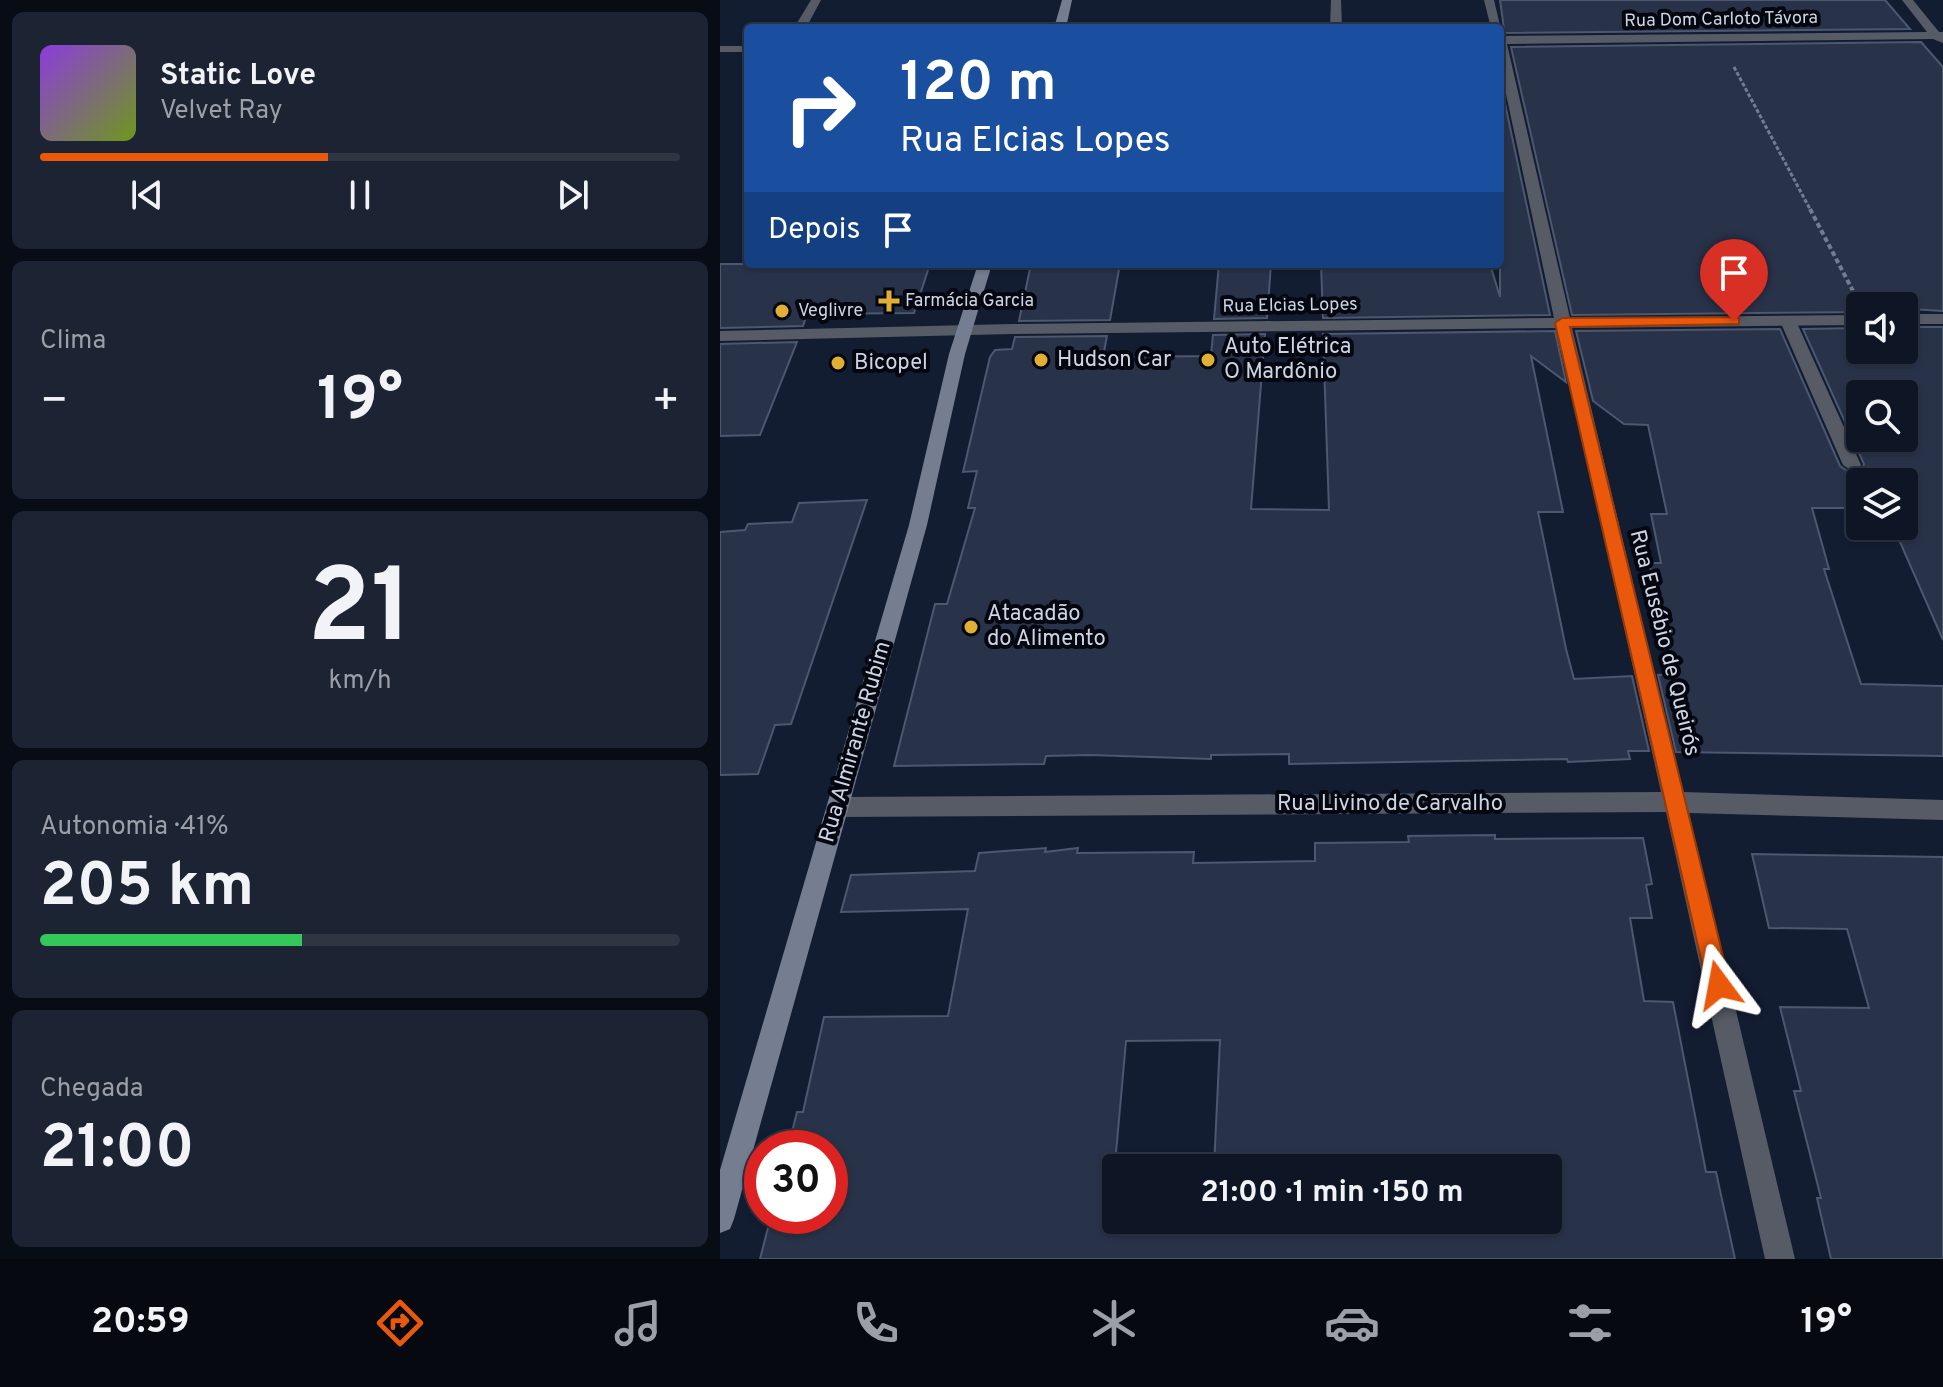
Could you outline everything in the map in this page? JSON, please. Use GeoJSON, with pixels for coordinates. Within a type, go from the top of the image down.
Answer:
{"type":"FeatureCollection","features":[{"type":"Feature","properties":{"kind":"main road"},"geometry":{"type":"LineString","coordinates":[[1061,24],[1067,0]]}},
{"type":"Feature","properties":{"kind":"main road","name":"Rua Almirante Rubim"},"geometry":{"type":"LineString","coordinates":[[720,1219],[918,525],[964,330],[984,268]]}},
{"type":"Feature","properties":{"kind":"street"},"geometry":{"type":"LineString","coordinates":[[802,24],[816,0]]}},
{"type":"Feature","properties":{"kind":"street"},"geometry":{"type":"LineString","coordinates":[[1336,0],[1336,24]]}},
{"type":"Feature","properties":{"kind":"street"},"geometry":{"type":"LineString","coordinates":[[1489,0],[1496,24]]}},
{"type":"Feature","properties":{"kind":"street"},"geometry":{"type":"LineString","coordinates":[[1907,0],[1940,38]]}},
{"type":"Feature","properties":{"kind":"street","name":"Rua Dom Carloto Távora"},"geometry":{"type":"LineString","coordinates":[[1504,41],[1940,38]]}},
{"type":"Feature","properties":{"kind":"street"},"geometry":{"type":"LineString","coordinates":[[720,49],[744,49]]}},
{"type":"Feature","properties":{"kind":"street","name":"Rua Eusébio de Queirós"},"geometry":{"type":"LineString","coordinates":[[1504,59],[1562,323],[1677,802],[1780,1259]]}},
{"type":"Feature","properties":{"kind":"street"},"geometry":{"type":"LineString","coordinates":[[1918,319],[1943,319]]}},
{"type":"Feature","properties":{"kind":"street","name":"Rua Elcias Lopes"},"geometry":{"type":"LineString","coordinates":[[720,336],[964,330],[1846,320]]}},
{"type":"Feature","properties":{"kind":"street"},"geometry":{"type":"LineString","coordinates":[[1788,321],[1852,465]]}},
{"type":"Feature","properties":{"kind":"street","name":"Rua Livino de Carvalho"},"geometry":{"type":"LineString","coordinates":[[838,807],[1677,802],[1943,810]]}},
{"type":"Feature","properties":{"kind":"path"},"geometry":{"type":"LineString","coordinates":[[1718,38],[1854,292]]}},
{"type":"Feature","properties":{"kind":"building"},"geometry":{"type":"Polygon","coordinates":[[[1500,0],[1885,0],[1910,29],[1504,33],[1500,0]]]}},
{"type":"Feature","properties":{"kind":"building"},"geometry":{"type":"Polygon","coordinates":[[[1921,42],[1943,67],[1943,311],[1918,309],[1918,292],[1846,292],[1846,312],[1572,315],[1511,47],[1921,42]]]}},
{"type":"Feature","properties":{"kind":"building"},"geometry":{"type":"Polygon","coordinates":[[[1504,99],[1550,315],[1323,318],[1321,268],[1491,268],[1500,297],[1500,268],[1504,268],[1504,99]]]}},
{"type":"Feature","properties":{"kind":"building"},"geometry":{"type":"Polygon","coordinates":[[[720,264],[744,264],[744,268],[929,268],[914,313],[807,314],[803,326],[720,328],[720,264]]]}},
{"type":"Feature","properties":{"kind":"building"},"geometry":{"type":"Polygon","coordinates":[[[1030,268],[1119,268],[1110,320],[1019,321],[1030,268]]]}},
{"type":"Feature","properties":{"kind":"building"},"geometry":{"type":"Polygon","coordinates":[[[1219,268],[1271,268],[1267,318],[1214,319],[1219,268]]]}},
{"type":"Feature","properties":{"kind":"building"},"geometry":{"type":"Polygon","coordinates":[[[1918,327],[1943,327],[1943,640],[1899,540],[1918,540],[1918,468],[1862,468],[1864,464],[1859,452],[1918,452],[1918,380],[1846,380],[1846,424],[1803,329],[1846,328],[1846,364],[1918,364],[1918,327]]]}},
{"type":"Feature","properties":{"kind":"building"},"geometry":{"type":"Polygon","coordinates":[[[1780,329],[1840,466],[1846,470],[1846,508],[1812,508],[1829,569],[1824,569],[1861,684],[1943,686],[1943,756],[1676,752],[1658,675],[1675,674],[1649,563],[1661,563],[1651,514],[1667,514],[1648,425],[1624,424],[1593,401],[1576,331],[1780,329]]]}},
{"type":"Feature","properties":{"kind":"building"},"geometry":{"type":"Polygon","coordinates":[[[1555,331],[1566,382],[1531,356],[1563,512],[1538,512],[1566,649],[1574,679],[1632,676],[1649,751],[1628,751],[1630,759],[1568,762],[1567,759],[1289,764],[1289,754],[1211,755],[1211,759],[1090,755],[1046,756],[1044,764],[894,766],[935,604],[947,604],[975,508],[968,508],[977,471],[963,472],[990,357],[995,350],[1012,349],[1015,337],[1107,336],[1103,357],[1211,356],[1213,335],[1265,334],[1251,509],[1329,510],[1323,334],[1555,331]]]}},
{"type":"Feature","properties":{"kind":"building"},"geometry":{"type":"Polygon","coordinates":[[[797,342],[760,435],[720,436],[720,344],[797,342]]]}},
{"type":"Feature","properties":{"kind":"building"},"geometry":{"type":"Polygon","coordinates":[[[867,500],[791,724],[775,725],[758,774],[720,775],[720,532],[745,530],[748,524],[792,522],[799,503],[867,500]]]}},
{"type":"Feature","properties":{"kind":"building"},"geometry":{"type":"Polygon","coordinates":[[[1408,836],[1643,838],[1652,884],[1646,885],[1652,918],[1630,918],[1644,1001],[1673,1002],[1706,1172],[1716,1172],[1735,1259],[760,1259],[766,1234],[848,1234],[848,1130],[792,1130],[797,1112],[803,1112],[824,1017],[948,1016],[968,909],[841,912],[851,875],[975,871],[979,853],[1046,848],[1045,852],[1078,848],[1077,853],[1194,852],[1193,863],[1315,861],[1315,843],[1409,842],[1408,836]],[[1220,1040],[1126,1041],[1116,1154],[1102,1154],[1102,1234],[1562,1234],[1562,1154],[1215,1154],[1220,1040]]]}},
{"type":"Feature","properties":{"kind":"building"},"geometry":{"type":"Polygon","coordinates":[[[1752,854],[1943,857],[1943,1259],[1831,1259],[1817,1198],[1821,1198],[1794,1091],[1801,1091],[1780,1007],[1869,1008],[1847,929],[1769,928],[1752,854]]]}},
{"type":"Feature","properties":{"kind":"place","name":"Farmácia Garcia"},"geometry":{"type":"Point","coordinates":[889,301]}},
{"type":"Feature","properties":{"kind":"place","name":"Veglivre"},"geometry":{"type":"Point","coordinates":[782,311]}},
{"type":"Feature","properties":{"kind":"place","name":"Hudson Car"},"geometry":{"type":"Point","coordinates":[1041,360]}},
{"type":"Feature","properties":{"kind":"place","name":"Auto Elétrica O Mardônio"},"geometry":{"type":"Point","coordinates":[1208,360]}},
{"type":"Feature","properties":{"kind":"place","name":"Bicopel"},"geometry":{"type":"Point","coordinates":[838,363]}},
{"type":"Feature","properties":{"kind":"place","name":"Atacadão do Alimento"},"geometry":{"type":"Point","coordinates":[971,627]}},
{"type":"Feature","properties":{"kind":"route"},"geometry":{"type":"LineString","coordinates":[[1719,985],[1562,323],[1734,321]]}}]}
